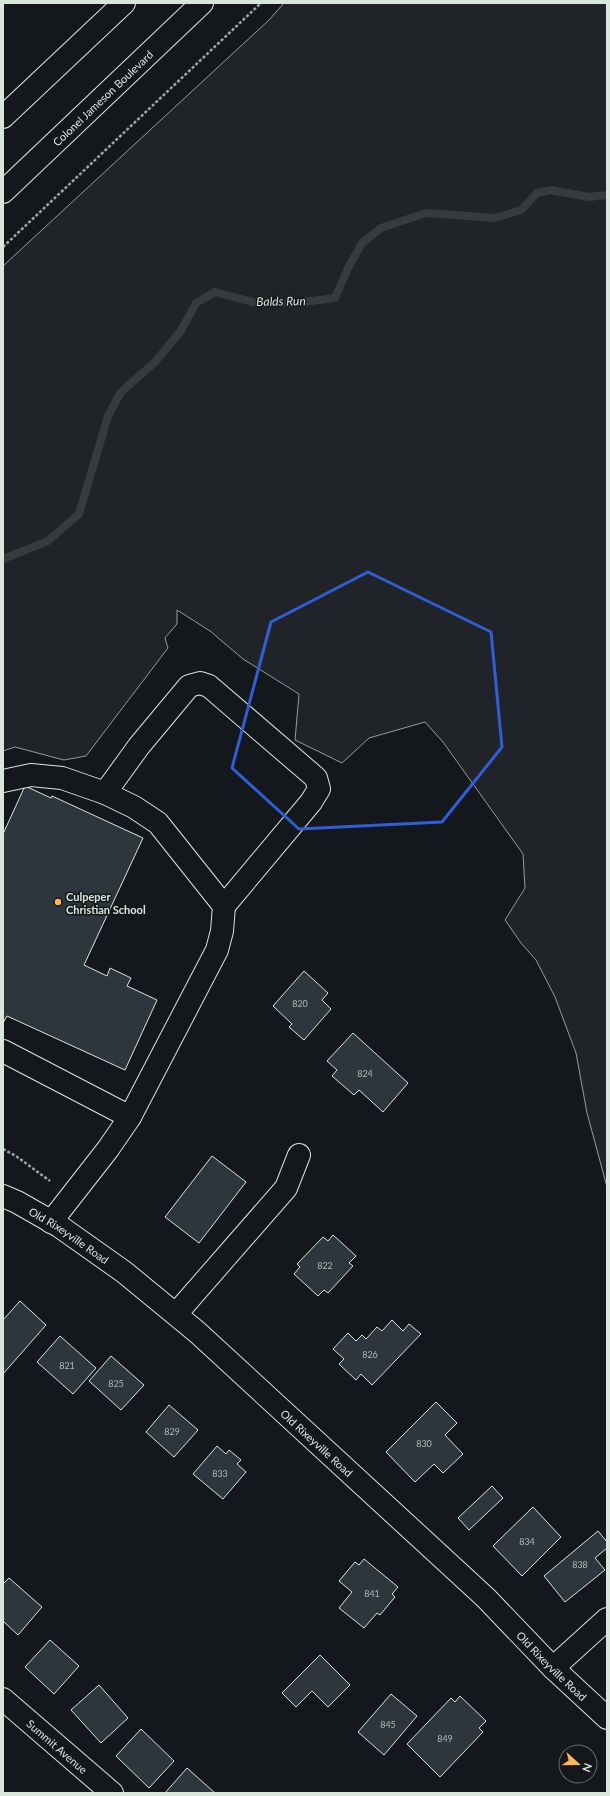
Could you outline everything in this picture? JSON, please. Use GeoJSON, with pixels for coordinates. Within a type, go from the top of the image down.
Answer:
{"type":"FeatureCollection","features":[{"type":"Feature","properties":{"kind":"street"},"geometry":{"type":"LineString","coordinates":[[3,117],[124,3]]}},
{"type":"Feature","properties":{"kind":"street","name":"Colonel Jameson Boulevard"},"geometry":{"type":"LineString","coordinates":[[3,192],[202,3]]}},
{"type":"Feature","properties":{"kind":"street"},"geometry":{"type":"LineString","coordinates":[[51,1222],[108,1149],[130,1117],[217,950],[222,931],[224,906],[311,802],[319,789],[316,778],[209,686],[200,684],[189,686],[139,746],[105,793]]}},
{"type":"Feature","properties":{"kind":"street"},"geometry":{"type":"LineString","coordinates":[[3,781],[31,775],[62,778],[105,793],[134,807],[158,823],[224,906]]}},
{"type":"Feature","properties":{"kind":"street"},"geometry":{"type":"LineString","coordinates":[[3,1051],[130,1117]]}},
{"type":"Feature","properties":{"kind":"street"},"geometry":{"type":"LineString","coordinates":[[176,1314],[286,1188],[299,1155]]}},
{"type":"Feature","properties":{"kind":"street","name":"Old Rixeyville Road"},"geometry":{"type":"LineString","coordinates":[[3,1196],[51,1222],[124,1272],[198,1332],[486,1598],[553,1668],[607,1718]]}},
{"type":"Feature","properties":{"kind":"street"},"geometry":{"type":"LineString","coordinates":[[553,1668],[607,1619]]}},
{"type":"Feature","properties":{"kind":"street","name":"Summit Avenue"},"geometry":{"type":"LineString","coordinates":[[3,1699],[112,1793]]}},
{"type":"Feature","properties":{"kind":"path"},"geometry":{"type":"LineString","coordinates":[[3,248],[261,3]]}},
{"type":"Feature","properties":{"kind":"path"},"geometry":{"type":"LineString","coordinates":[[3,1149],[16,1156],[51,1182]]}},
{"type":"Feature","properties":{"kind":"highlighted area"},"geometry":{"type":"Polygon","coordinates":[[[368,572],[491,632],[502,747],[442,822],[299,829],[232,768],[271,622],[368,572]]]}},
{"type":"Feature","properties":{"kind":"shaded area"},"geometry":{"type":"Polygon","coordinates":[[[284,3],[607,3],[607,1187],[587,1113],[576,1053],[555,997],[536,960],[521,943],[505,920],[525,888],[523,854],[443,742],[425,722],[369,738],[342,763],[295,740],[299,694],[243,659],[210,631],[177,610],[177,624],[165,638],[168,648],[86,756],[64,760],[15,747],[3,751],[3,266],[269,20],[284,3]]]}},
{"type":"Feature","properties":{"kind":"building","name":"Culpeper Christian School"},"geometry":{"type":"Polygon","coordinates":[[[25,786],[51,798],[52,796],[143,838],[84,965],[107,976],[110,968],[131,978],[127,986],[157,1000],[125,1070],[7,1016],[3,1023],[3,834],[25,786]]]}},
{"type":"Feature","properties":{"kind":"building"},"geometry":{"type":"Polygon","coordinates":[[[304,971],[328,993],[322,1000],[331,1009],[304,1040],[289,1027],[292,1024],[273,1006],[304,971]]]}},
{"type":"Feature","properties":{"kind":"building"},"geometry":{"type":"Polygon","coordinates":[[[353,1033],[408,1083],[383,1112],[359,1090],[354,1095],[332,1076],[337,1070],[327,1061],[353,1033]]]}},
{"type":"Feature","properties":{"kind":"building"},"geometry":{"type":"Polygon","coordinates":[[[212,1156],[246,1182],[199,1243],[165,1217],[212,1156]]]}},
{"type":"Feature","properties":{"kind":"building"},"geometry":{"type":"Polygon","coordinates":[[[333,1235],[356,1256],[349,1263],[353,1266],[328,1293],[324,1290],[318,1296],[294,1274],[300,1267],[297,1264],[323,1237],[328,1241],[333,1235]]]}},
{"type":"Feature","properties":{"kind":"building"},"geometry":{"type":"Polygon","coordinates":[[[20,1301],[46,1325],[3,1374],[3,1320],[20,1301]]]}},
{"type":"Feature","properties":{"kind":"building"},"geometry":{"type":"Polygon","coordinates":[[[392,1320],[403,1331],[409,1324],[421,1334],[372,1385],[361,1374],[356,1380],[339,1364],[344,1359],[333,1349],[348,1333],[356,1341],[362,1335],[366,1339],[377,1327],[382,1331],[392,1320]]]}},
{"type":"Feature","properties":{"kind":"building"},"geometry":{"type":"Polygon","coordinates":[[[60,1336],[96,1368],[73,1394],[37,1362],[60,1336]]]}},
{"type":"Feature","properties":{"kind":"building"},"geometry":{"type":"Polygon","coordinates":[[[111,1356],[144,1385],[121,1410],[89,1381],[111,1356]]]}},
{"type":"Feature","properties":{"kind":"building"},"geometry":{"type":"Polygon","coordinates":[[[436,1402],[457,1423],[445,1435],[463,1454],[443,1473],[434,1464],[415,1482],[386,1452],[436,1402]]]}},
{"type":"Feature","properties":{"kind":"building"},"geometry":{"type":"Polygon","coordinates":[[[169,1405],[198,1430],[174,1457],[146,1432],[169,1405]]]}},
{"type":"Feature","properties":{"kind":"building"},"geometry":{"type":"Polygon","coordinates":[[[217,1446],[226,1454],[229,1450],[241,1460],[237,1464],[246,1472],[223,1499],[193,1474],[217,1446]]]}},
{"type":"Feature","properties":{"kind":"building"},"geometry":{"type":"Polygon","coordinates":[[[492,1486],[503,1498],[469,1530],[458,1518],[492,1486]]]}},
{"type":"Feature","properties":{"kind":"building"},"geometry":{"type":"Polygon","coordinates":[[[533,1507],[561,1537],[522,1576],[493,1546],[533,1507]]]}},
{"type":"Feature","properties":{"kind":"building"},"geometry":{"type":"Polygon","coordinates":[[[598,1531],[607,1542],[607,1548],[595,1558],[605,1570],[565,1602],[544,1576],[598,1531]]]}},
{"type":"Feature","properties":{"kind":"building"},"geometry":{"type":"Polygon","coordinates":[[[364,1559],[398,1587],[392,1594],[395,1597],[380,1615],[377,1613],[364,1628],[339,1608],[352,1592],[339,1581],[355,1562],[359,1565],[364,1559]]]}},
{"type":"Feature","properties":{"kind":"building"},"geometry":{"type":"Polygon","coordinates":[[[9,1578],[42,1607],[18,1635],[3,1621],[3,1584],[9,1578]]]}},
{"type":"Feature","properties":{"kind":"building"},"geometry":{"type":"Polygon","coordinates":[[[50,1640],[79,1666],[54,1694],[25,1667],[50,1640]]]}},
{"type":"Feature","properties":{"kind":"building"},"geometry":{"type":"Polygon","coordinates":[[[320,1655],[350,1685],[328,1707],[312,1691],[296,1707],[282,1693],[320,1655]]]}},
{"type":"Feature","properties":{"kind":"building"},"geometry":{"type":"Polygon","coordinates":[[[99,1685],[128,1718],[101,1743],[71,1710],[99,1685]]]}},
{"type":"Feature","properties":{"kind":"building"},"geometry":{"type":"Polygon","coordinates":[[[391,1694],[417,1716],[384,1755],[358,1732],[391,1694]]]}},
{"type":"Feature","properties":{"kind":"building"},"geometry":{"type":"Polygon","coordinates":[[[460,1696],[486,1721],[479,1728],[483,1732],[440,1777],[407,1744],[451,1698],[455,1702],[460,1696]]]}},
{"type":"Feature","properties":{"kind":"building"},"geometry":{"type":"Polygon","coordinates":[[[141,1729],[174,1761],[149,1788],[116,1756],[141,1729]]]}},
{"type":"Feature","properties":{"kind":"building"},"geometry":{"type":"Polygon","coordinates":[[[187,1768],[215,1793],[165,1793],[187,1768]]]}},
{"type":"Feature","properties":{"kind":"waterway","name":"Balds Run"},"geometry":{"type":"LineString","coordinates":[[3,559],[48,541],[79,514],[108,416],[121,392],[155,362],[180,332],[196,303],[215,292],[256,303],[295,303],[335,298],[349,266],[362,243],[381,228],[426,213],[495,218],[521,210],[537,193],[551,190],[589,197],[607,195]]}},
{"type":"Feature","properties":{"kind":"place","name":"Culpeper Christian School"},"geometry":{"type":"Point","coordinates":[58,902]}}]}
